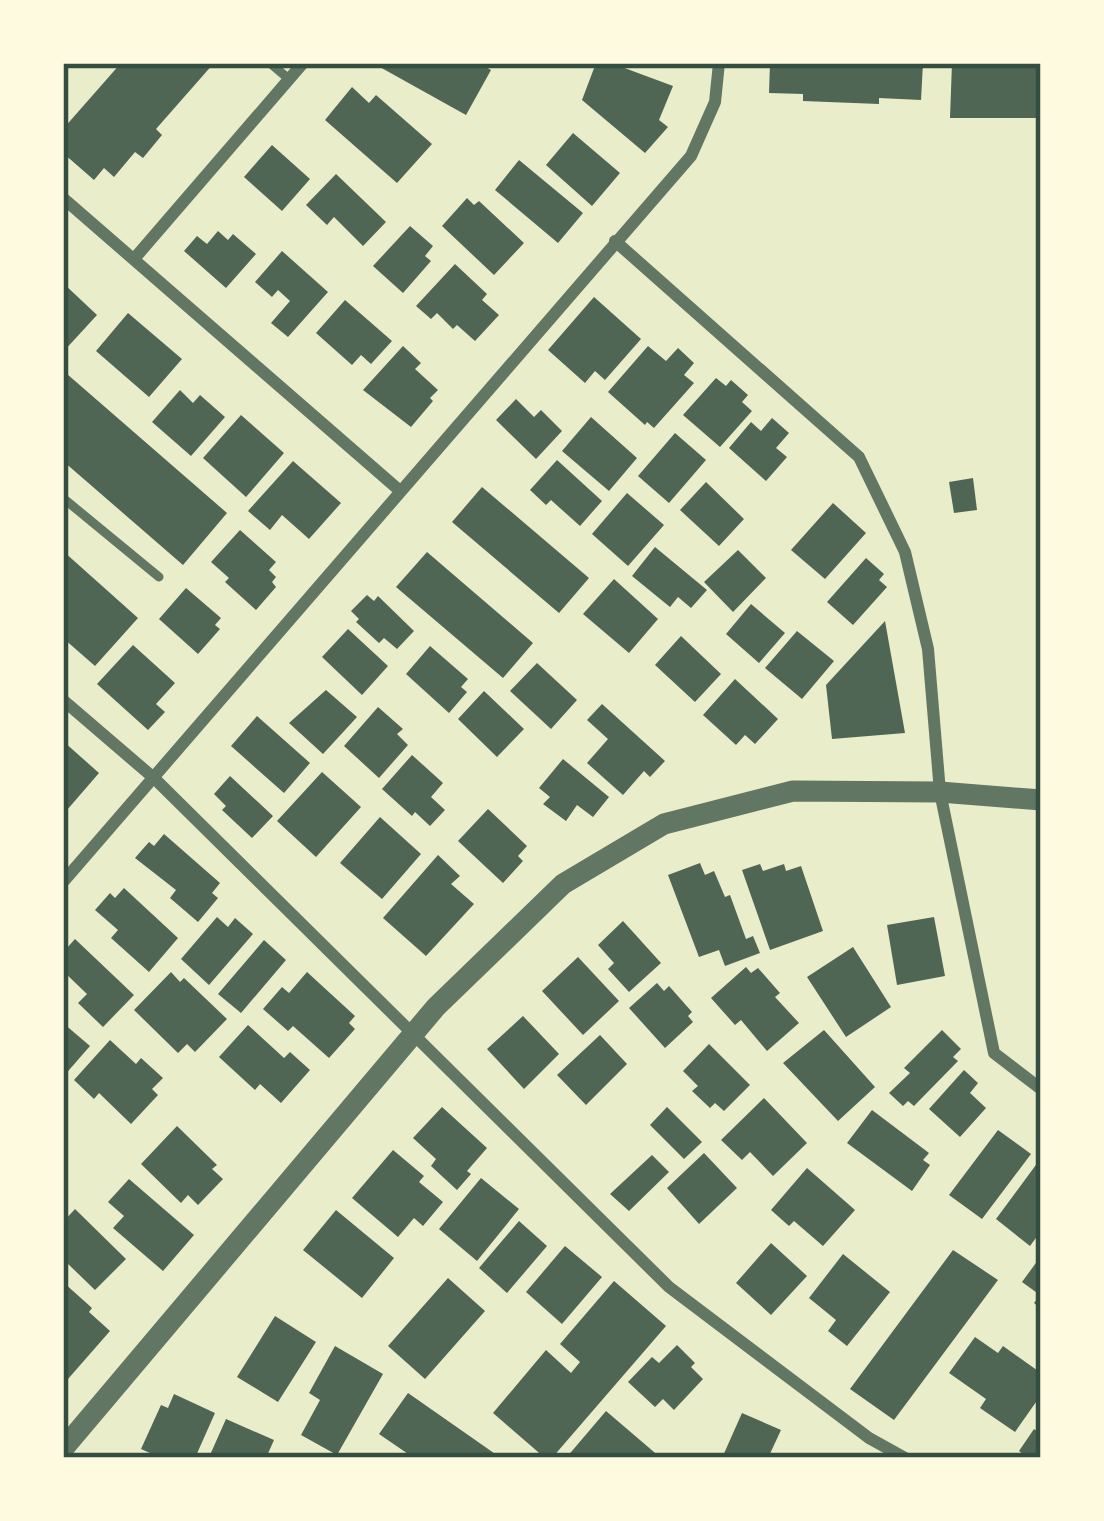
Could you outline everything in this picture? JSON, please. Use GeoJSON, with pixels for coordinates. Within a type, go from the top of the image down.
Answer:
{"type":"FeatureCollection","features":[{"type":"Feature","properties":{"kind":"street"},"geometry":{"type":"LineString","coordinates":[[134,259],[303,63]]}},
{"type":"Feature","properties":{"kind":"street"},"geometry":{"type":"LineString","coordinates":[[63,882],[692,157],[715,102],[719,63]]}},
{"type":"Feature","properties":{"kind":"street"},"geometry":{"type":"LineString","coordinates":[[63,197],[399,490]]}},
{"type":"Feature","properties":{"kind":"street"},"geometry":{"type":"LineString","coordinates":[[615,241],[859,457],[905,552],[928,649],[940,792],[994,1053],[1041,1089]]}},
{"type":"Feature","properties":{"kind":"street"},"geometry":{"type":"LineString","coordinates":[[63,700],[154,779],[669,1287],[868,1438],[905,1458]]}},
{"type":"Feature","properties":{"kind":"street"},"geometry":{"type":"LineString","coordinates":[[63,1449],[412,1034],[563,884],[664,824],[794,791],[940,792],[1041,800]]}},
{"type":"Feature","properties":{"kind":"lane"},"geometry":{"type":"LineString","coordinates":[[270,63],[290,80]]}},
{"type":"Feature","properties":{"kind":"lane"},"geometry":{"type":"LineString","coordinates":[[63,498],[159,577]]}},
{"type":"Feature","properties":{"kind":"building"},"geometry":{"type":"Polygon","coordinates":[[[121,63],[214,63],[156,129],[162,135],[143,158],[135,152],[114,177],[104,168],[94,180],[63,153],[63,129],[121,63]]]}},
{"type":"Feature","properties":{"kind":"building"},"geometry":{"type":"Polygon","coordinates":[[[479,63],[491,70],[466,115],[378,66],[479,63]]]}},
{"type":"Feature","properties":{"kind":"building"},"geometry":{"type":"Polygon","coordinates":[[[596,63],[611,63],[673,86],[659,120],[668,127],[645,153],[582,100],[596,63]]]}},
{"type":"Feature","properties":{"kind":"building"},"geometry":{"type":"Polygon","coordinates":[[[770,63],[923,63],[921,100],[879,98],[879,104],[803,101],[803,94],[769,93],[770,63]]]}},
{"type":"Feature","properties":{"kind":"building"},"geometry":{"type":"Polygon","coordinates":[[[952,63],[1041,63],[1041,118],[950,118],[952,63]]]}},
{"type":"Feature","properties":{"kind":"building"},"geometry":{"type":"Polygon","coordinates":[[[352,87],[369,103],[376,95],[432,144],[397,183],[325,120],[352,87]]]}},
{"type":"Feature","properties":{"kind":"building"},"geometry":{"type":"Polygon","coordinates":[[[573,133],[620,173],[592,206],[546,165],[573,133]]]}},
{"type":"Feature","properties":{"kind":"building"},"geometry":{"type":"Polygon","coordinates":[[[272,145],[310,179],[282,211],[244,177],[272,145]]]}},
{"type":"Feature","properties":{"kind":"building"},"geometry":{"type":"Polygon","coordinates":[[[519,160],[583,213],[558,243],[495,190],[519,160]]]}},
{"type":"Feature","properties":{"kind":"building"},"geometry":{"type":"Polygon","coordinates":[[[336,174],[386,222],[363,246],[334,217],[327,225],[306,205],[336,174]]]}},
{"type":"Feature","properties":{"kind":"building"},"geometry":{"type":"Polygon","coordinates":[[[467,198],[474,205],[479,201],[524,243],[494,275],[442,226],[467,198]]]}},
{"type":"Feature","properties":{"kind":"building"},"geometry":{"type":"Polygon","coordinates":[[[410,226],[433,246],[425,256],[431,261],[403,293],[373,266],[410,226]]]}},
{"type":"Feature","properties":{"kind":"building"},"geometry":{"type":"Polygon","coordinates":[[[218,231],[228,240],[233,234],[256,254],[226,288],[184,251],[197,236],[207,244],[218,231]]]}},
{"type":"Feature","properties":{"kind":"building"},"geometry":{"type":"Polygon","coordinates":[[[282,251],[328,292],[288,337],[271,323],[290,301],[278,290],[272,297],[255,282],[282,251]]]}},
{"type":"Feature","properties":{"kind":"building"},"geometry":{"type":"Polygon","coordinates":[[[455,264],[487,294],[482,300],[499,315],[475,341],[437,313],[431,319],[416,306],[455,264]]]}},
{"type":"Feature","properties":{"kind":"building"},"geometry":{"type":"Polygon","coordinates":[[[63,283],[97,315],[63,352],[63,283]]]}},
{"type":"Feature","properties":{"kind":"building"},"geometry":{"type":"Polygon","coordinates":[[[594,297],[641,339],[605,380],[595,371],[585,383],[548,350],[594,297]]]}},
{"type":"Feature","properties":{"kind":"building"},"geometry":{"type":"Polygon","coordinates":[[[345,300],[392,341],[371,364],[361,355],[352,365],[316,333],[345,300]]]}},
{"type":"Feature","properties":{"kind":"building"},"geometry":{"type":"Polygon","coordinates":[[[128,313],[182,359],[149,397],[96,351],[128,313]]]}},
{"type":"Feature","properties":{"kind":"building"},"geometry":{"type":"Polygon","coordinates":[[[403,346],[421,363],[415,369],[438,390],[411,427],[363,390],[403,346]]]}},
{"type":"Feature","properties":{"kind":"building"},"geometry":{"type":"Polygon","coordinates":[[[648,346],[666,361],[678,348],[694,363],[684,375],[694,383],[654,428],[608,392],[648,346]]]}},
{"type":"Feature","properties":{"kind":"building"},"geometry":{"type":"Polygon","coordinates":[[[67,374],[227,513],[183,565],[63,461],[63,379],[67,374]]]}},
{"type":"Feature","properties":{"kind":"building"},"geometry":{"type":"Polygon","coordinates":[[[716,378],[726,386],[731,380],[748,395],[742,402],[752,411],[720,447],[683,415],[716,378]]]}},
{"type":"Feature","properties":{"kind":"building"},"geometry":{"type":"Polygon","coordinates":[[[180,390],[193,403],[200,395],[225,417],[191,456],[152,422],[180,390]]]}},
{"type":"Feature","properties":{"kind":"building"},"geometry":{"type":"Polygon","coordinates":[[[516,399],[534,417],[541,410],[562,431],[536,459],[496,420],[516,399]]]}},
{"type":"Feature","properties":{"kind":"building"},"geometry":{"type":"Polygon","coordinates":[[[241,415],[284,453],[246,497],[203,458],[241,415]]]}},
{"type":"Feature","properties":{"kind":"building"},"geometry":{"type":"Polygon","coordinates":[[[591,417],[637,458],[609,491],[562,451],[591,417]]]}},
{"type":"Feature","properties":{"kind":"building"},"geometry":{"type":"Polygon","coordinates":[[[772,418],[789,433],[776,448],[787,457],[766,481],[729,448],[751,422],[761,431],[772,418]]]}},
{"type":"Feature","properties":{"kind":"building"},"geometry":{"type":"Polygon","coordinates":[[[675,433],[706,460],[669,503],[638,476],[675,433]]]}},
{"type":"Feature","properties":{"kind":"building"},"geometry":{"type":"Polygon","coordinates":[[[557,460],[602,501],[580,526],[551,500],[546,505],[530,490],[557,460]]]}},
{"type":"Feature","properties":{"kind":"building"},"geometry":{"type":"Polygon","coordinates":[[[293,461],[341,503],[309,539],[282,515],[270,530],[248,511],[293,461]]]}},
{"type":"Feature","properties":{"kind":"building"},"geometry":{"type":"Polygon","coordinates":[[[973,478],[977,510],[954,513],[949,482],[973,478]]]}},
{"type":"Feature","properties":{"kind":"building"},"geometry":{"type":"Polygon","coordinates":[[[706,482],[744,519],[719,546],[680,510],[706,482]]]}},
{"type":"Feature","properties":{"kind":"building"},"geometry":{"type":"Polygon","coordinates":[[[482,487],[589,578],[559,613],[452,522],[482,487]]]}},
{"type":"Feature","properties":{"kind":"building"},"geometry":{"type":"Polygon","coordinates":[[[627,493],[664,525],[628,566],[592,534],[627,493]]]}},
{"type":"Feature","properties":{"kind":"building"},"geometry":{"type":"Polygon","coordinates":[[[833,503],[866,533],[825,579],[791,550],[833,503]]]}},
{"type":"Feature","properties":{"kind":"building"},"geometry":{"type":"Polygon","coordinates":[[[240,530],[276,562],[269,570],[276,577],[272,582],[276,587],[256,610],[211,562],[240,530]]]}},
{"type":"Feature","properties":{"kind":"building"},"geometry":{"type":"Polygon","coordinates":[[[655,547],[707,590],[691,608],[678,597],[670,607],[632,576],[655,547]]]}},
{"type":"Feature","properties":{"kind":"building"},"geometry":{"type":"Polygon","coordinates":[[[738,550],[766,578],[733,612],[704,582],[738,550]]]}},
{"type":"Feature","properties":{"kind":"building"},"geometry":{"type":"Polygon","coordinates":[[[63,551],[138,618],[95,666],[63,638],[63,551]]]}},
{"type":"Feature","properties":{"kind":"building"},"geometry":{"type":"Polygon","coordinates":[[[427,552],[533,643],[503,678],[396,587],[427,552]]]}},
{"type":"Feature","properties":{"kind":"building"},"geometry":{"type":"Polygon","coordinates":[[[866,558],[884,574],[879,580],[887,587],[853,625],[827,602],[866,558]]]}},
{"type":"Feature","properties":{"kind":"building"},"geometry":{"type":"Polygon","coordinates":[[[614,579],[658,619],[629,653],[583,614],[614,579]]]}},
{"type":"Feature","properties":{"kind":"building"},"geometry":{"type":"Polygon","coordinates":[[[186,588],[221,618],[215,625],[220,629],[198,654],[159,619],[186,588]]]}},
{"type":"Feature","properties":{"kind":"building"},"geometry":{"type":"Polygon","coordinates":[[[367,595],[374,601],[378,596],[414,631],[397,649],[384,638],[379,643],[356,622],[359,619],[351,611],[367,595]]]}},
{"type":"Feature","properties":{"kind":"building"},"geometry":{"type":"Polygon","coordinates":[[[751,604],[785,633],[759,663],[726,634],[751,604]]]}},
{"type":"Feature","properties":{"kind":"building"},"geometry":{"type":"Polygon","coordinates":[[[885,621],[905,733],[832,739],[826,685],[885,621]]]}},
{"type":"Feature","properties":{"kind":"building"},"geometry":{"type":"Polygon","coordinates":[[[348,629],[388,666],[362,695],[322,657],[348,629]]]}},
{"type":"Feature","properties":{"kind":"building"},"geometry":{"type":"Polygon","coordinates":[[[797,631],[834,661],[802,699],[765,668],[797,631]]]}},
{"type":"Feature","properties":{"kind":"building"},"geometry":{"type":"Polygon","coordinates":[[[681,636],[721,674],[695,702],[655,665],[681,636]]]}},
{"type":"Feature","properties":{"kind":"building"},"geometry":{"type":"Polygon","coordinates":[[[133,645],[175,683],[156,704],[165,712],[148,730],[97,684],[133,645]]]}},
{"type":"Feature","properties":{"kind":"building"},"geometry":{"type":"Polygon","coordinates":[[[430,646],[468,679],[461,687],[467,692],[449,713],[406,674],[430,646]]]}},
{"type":"Feature","properties":{"kind":"building"},"geometry":{"type":"Polygon","coordinates":[[[537,663],[577,700],[551,729],[510,691],[537,663]]]}},
{"type":"Feature","properties":{"kind":"building"},"geometry":{"type":"Polygon","coordinates":[[[735,679],[778,719],[755,744],[745,735],[736,745],[703,715],[735,679]]]}},
{"type":"Feature","properties":{"kind":"building"},"geometry":{"type":"Polygon","coordinates":[[[326,690],[357,717],[323,754],[289,723],[326,690]]]}},
{"type":"Feature","properties":{"kind":"building"},"geometry":{"type":"Polygon","coordinates":[[[484,691],[524,729],[497,757],[458,719],[484,691]]]}},
{"type":"Feature","properties":{"kind":"building"},"geometry":{"type":"Polygon","coordinates":[[[602,704],[665,761],[650,777],[644,771],[623,795],[587,763],[608,739],[587,720],[602,704]]]}},
{"type":"Feature","properties":{"kind":"building"},"geometry":{"type":"Polygon","coordinates":[[[378,707],[403,729],[397,734],[408,745],[379,778],[344,746],[378,707]]]}},
{"type":"Feature","properties":{"kind":"building"},"geometry":{"type":"Polygon","coordinates":[[[257,716],[310,763],[284,793],[231,746],[257,716]]]}},
{"type":"Feature","properties":{"kind":"building"},"geometry":{"type":"Polygon","coordinates":[[[63,741],[99,773],[67,810],[63,806],[63,741]]]}},
{"type":"Feature","properties":{"kind":"building"},"geometry":{"type":"Polygon","coordinates":[[[412,755],[443,783],[431,797],[445,810],[430,826],[382,789],[412,755]]]}},
{"type":"Feature","properties":{"kind":"building"},"geometry":{"type":"Polygon","coordinates":[[[563,759],[609,797],[593,817],[577,805],[566,821],[543,804],[550,797],[539,788],[563,759]]]}},
{"type":"Feature","properties":{"kind":"building"},"geometry":{"type":"Polygon","coordinates":[[[322,772],[361,807],[316,857],[277,821],[322,772]]]}},
{"type":"Feature","properties":{"kind":"building"},"geometry":{"type":"Polygon","coordinates":[[[230,776],[273,816],[252,838],[222,810],[226,806],[214,794],[230,776]]]}},
{"type":"Feature","properties":{"kind":"building"},"geometry":{"type":"Polygon","coordinates":[[[488,809],[527,846],[518,856],[523,861],[503,883],[458,841],[488,809]]]}},
{"type":"Feature","properties":{"kind":"building"},"geometry":{"type":"Polygon","coordinates":[[[380,817],[421,854],[382,899],[340,863],[380,817]]]}},
{"type":"Feature","properties":{"kind":"building"},"geometry":{"type":"Polygon","coordinates":[[[164,834],[220,883],[212,893],[218,898],[198,922],[170,898],[176,890],[135,858],[164,834]]]}},
{"type":"Feature","properties":{"kind":"building"},"geometry":{"type":"Polygon","coordinates":[[[438,855],[460,876],[451,884],[474,904],[426,956],[383,918],[438,855]]]}},
{"type":"Feature","properties":{"kind":"building"},"geometry":{"type":"Polygon","coordinates":[[[700,863],[705,875],[714,871],[725,897],[730,895],[746,939],[753,936],[760,953],[725,966],[719,950],[699,957],[668,875],[700,863]]]}},
{"type":"Feature","properties":{"kind":"building"},"geometry":{"type":"Polygon","coordinates":[[[760,864],[763,871],[784,864],[786,871],[801,866],[823,931],[770,950],[742,870],[760,864]]]}},
{"type":"Feature","properties":{"kind":"building"},"geometry":{"type":"Polygon","coordinates":[[[124,888],[178,938],[149,972],[111,938],[118,930],[95,910],[110,893],[115,898],[124,888]]]}},
{"type":"Feature","properties":{"kind":"building"},"geometry":{"type":"Polygon","coordinates":[[[217,917],[228,927],[235,918],[253,934],[209,985],[181,959],[217,917]]]}},
{"type":"Feature","properties":{"kind":"building"},"geometry":{"type":"Polygon","coordinates":[[[934,917],[945,976],[897,985],[887,925],[934,917]]]}},
{"type":"Feature","properties":{"kind":"building"},"geometry":{"type":"Polygon","coordinates":[[[623,921],[661,963],[629,992],[608,969],[614,963],[598,945],[623,921]]]}},
{"type":"Feature","properties":{"kind":"building"},"geometry":{"type":"Polygon","coordinates":[[[75,939],[134,995],[103,1027],[78,1003],[87,994],[63,971],[63,946],[66,949],[75,939]]]}},
{"type":"Feature","properties":{"kind":"building"},"geometry":{"type":"Polygon","coordinates":[[[264,940],[286,960],[241,1013],[218,994],[264,940]]]}},
{"type":"Feature","properties":{"kind":"building"},"geometry":{"type":"Polygon","coordinates":[[[853,947],[891,1007],[846,1037],[807,977],[853,947]]]}},
{"type":"Feature","properties":{"kind":"building"},"geometry":{"type":"Polygon","coordinates":[[[578,957],[619,1001],[583,1035],[542,991],[578,957]]]}},
{"type":"Feature","properties":{"kind":"building"},"geometry":{"type":"Polygon","coordinates":[[[746,967],[751,973],[758,968],[780,993],[775,997],[799,1023],[767,1051],[741,1020],[735,1025],[711,998],[746,967]]]}},
{"type":"Feature","properties":{"kind":"building"},"geometry":{"type":"Polygon","coordinates":[[[171,972],[180,982],[184,978],[227,1019],[195,1052],[187,1044],[178,1053],[134,1010],[171,972]]]}},
{"type":"Feature","properties":{"kind":"building"},"geometry":{"type":"Polygon","coordinates":[[[307,972],[355,1016],[349,1023],[355,1029],[329,1058],[293,1026],[288,1031],[263,1009],[282,987],[289,993],[307,972]]]}},
{"type":"Feature","properties":{"kind":"building"},"geometry":{"type":"Polygon","coordinates":[[[657,983],[664,991],[669,986],[692,1012],[688,1016],[693,1022],[665,1048],[629,1008],[657,983]]]}},
{"type":"Feature","properties":{"kind":"building"},"geometry":{"type":"Polygon","coordinates":[[[523,1016],[559,1054],[524,1089],[487,1049],[523,1016]]]}},
{"type":"Feature","properties":{"kind":"building"},"geometry":{"type":"Polygon","coordinates":[[[63,1023],[90,1046],[63,1077],[63,1023]]]}},
{"type":"Feature","properties":{"kind":"building"},"geometry":{"type":"Polygon","coordinates":[[[248,1025],[284,1058],[290,1052],[310,1070],[281,1103],[260,1084],[255,1090],[219,1057],[248,1025]]]}},
{"type":"Feature","properties":{"kind":"building"},"geometry":{"type":"Polygon","coordinates":[[[824,1030],[875,1087],[838,1121],[783,1063],[824,1030]]]}},
{"type":"Feature","properties":{"kind":"building"},"geometry":{"type":"Polygon","coordinates":[[[942,1030],[961,1049],[953,1057],[958,1061],[914,1106],[908,1101],[903,1106],[889,1093],[910,1073],[904,1068],[942,1030]]]}},
{"type":"Feature","properties":{"kind":"building"},"geometry":{"type":"Polygon","coordinates":[[[600,1035],[627,1064],[586,1105],[557,1075],[600,1035]]]}},
{"type":"Feature","properties":{"kind":"building"},"geometry":{"type":"Polygon","coordinates":[[[110,1040],[136,1064],[141,1058],[163,1078],[152,1089],[158,1095],[131,1124],[99,1093],[94,1099],[74,1080],[110,1040]]]}},
{"type":"Feature","properties":{"kind":"building"},"geometry":{"type":"Polygon","coordinates":[[[709,1044],[750,1085],[724,1111],[715,1103],[710,1108],[692,1091],[698,1086],[683,1071],[709,1044]]]}},
{"type":"Feature","properties":{"kind":"building"},"geometry":{"type":"Polygon","coordinates":[[[964,1070],[978,1083],[970,1093],[986,1108],[960,1137],[929,1109],[964,1070]]]}},
{"type":"Feature","properties":{"kind":"building"},"geometry":{"type":"Polygon","coordinates":[[[764,1098],[807,1143],[773,1176],[750,1152],[742,1160],[721,1140],[764,1098]]]}},
{"type":"Feature","properties":{"kind":"building"},"geometry":{"type":"Polygon","coordinates":[[[442,1107],[487,1148],[457,1190],[431,1166],[436,1159],[413,1138],[442,1107]]]}},
{"type":"Feature","properties":{"kind":"building"},"geometry":{"type":"Polygon","coordinates":[[[667,1107],[702,1142],[684,1159],[650,1125],[667,1107]]]}},
{"type":"Feature","properties":{"kind":"building"},"geometry":{"type":"Polygon","coordinates":[[[872,1110],[929,1153],[923,1160],[930,1165],[912,1191],[847,1143],[872,1110]]]}},
{"type":"Feature","properties":{"kind":"building"},"geometry":{"type":"Polygon","coordinates":[[[177,1126],[217,1165],[212,1169],[223,1179],[198,1205],[188,1195],[181,1203],[141,1164],[177,1126]]]}},
{"type":"Feature","properties":{"kind":"building"},"geometry":{"type":"Polygon","coordinates":[[[998,1130],[1031,1154],[982,1219],[949,1195],[998,1130]]]}},
{"type":"Feature","properties":{"kind":"building"},"geometry":{"type":"Polygon","coordinates":[[[393,1150],[424,1176],[419,1182],[443,1202],[423,1226],[414,1218],[398,1237],[352,1198],[393,1150]]]}},
{"type":"Feature","properties":{"kind":"building"},"geometry":{"type":"Polygon","coordinates":[[[704,1153],[737,1188],[699,1224],[667,1188],[704,1153]]]}},
{"type":"Feature","properties":{"kind":"building"},"geometry":{"type":"Polygon","coordinates":[[[652,1155],[669,1172],[629,1211],[610,1194],[652,1155]]]}},
{"type":"Feature","properties":{"kind":"building"},"geometry":{"type":"Polygon","coordinates":[[[1041,1158],[1041,1231],[1030,1246],[996,1219],[1041,1158]]]}},
{"type":"Feature","properties":{"kind":"building"},"geometry":{"type":"Polygon","coordinates":[[[807,1168],[855,1210],[823,1246],[794,1221],[789,1226],[771,1210],[807,1168]]]}},
{"type":"Feature","properties":{"kind":"building"},"geometry":{"type":"Polygon","coordinates":[[[481,1178],[519,1209],[477,1261],[439,1229],[481,1178]]]}},
{"type":"Feature","properties":{"kind":"building"},"geometry":{"type":"Polygon","coordinates":[[[129,1179],[194,1235],[163,1271],[113,1228],[124,1216],[108,1202],[129,1179]]]}},
{"type":"Feature","properties":{"kind":"building"},"geometry":{"type":"Polygon","coordinates":[[[75,1209],[126,1259],[95,1290],[63,1259],[63,1222],[75,1209]]]}},
{"type":"Feature","properties":{"kind":"building"},"geometry":{"type":"Polygon","coordinates":[[[336,1210],[394,1258],[362,1298],[303,1250],[336,1210]]]}},
{"type":"Feature","properties":{"kind":"building"},"geometry":{"type":"Polygon","coordinates":[[[519,1221],[547,1246],[507,1293],[479,1268],[519,1221]]]}},
{"type":"Feature","properties":{"kind":"building"},"geometry":{"type":"Polygon","coordinates":[[[771,1243],[807,1276],[771,1315],[736,1283],[771,1243]]]}},
{"type":"Feature","properties":{"kind":"building"},"geometry":{"type":"Polygon","coordinates":[[[565,1246],[602,1277],[562,1324],[526,1292],[565,1246]]]}},
{"type":"Feature","properties":{"kind":"building"},"geometry":{"type":"Polygon","coordinates":[[[953,1250],[998,1280],[894,1420],[850,1389],[953,1250]]]}},
{"type":"Feature","properties":{"kind":"building"},"geometry":{"type":"Polygon","coordinates":[[[843,1254],[890,1292],[847,1346],[828,1331],[836,1320],[809,1298],[843,1254]]]}},
{"type":"Feature","properties":{"kind":"building"},"geometry":{"type":"Polygon","coordinates":[[[1041,1256],[1041,1309],[1034,1303],[1040,1295],[1022,1282],[1041,1256]]]}},
{"type":"Feature","properties":{"kind":"building"},"geometry":{"type":"Polygon","coordinates":[[[448,1278],[485,1311],[425,1379],[388,1346],[448,1278]]]}},
{"type":"Feature","properties":{"kind":"building"},"geometry":{"type":"Polygon","coordinates":[[[614,1281],[666,1326],[552,1458],[545,1458],[493,1413],[546,1350],[571,1373],[580,1362],[560,1344],[614,1281]]]}},
{"type":"Feature","properties":{"kind":"building"},"geometry":{"type":"Polygon","coordinates":[[[63,1282],[110,1331],[68,1379],[63,1375],[63,1282]]]}},
{"type":"Feature","properties":{"kind":"building"},"geometry":{"type":"Polygon","coordinates":[[[275,1316],[316,1342],[278,1402],[237,1377],[275,1316]]]}},
{"type":"Feature","properties":{"kind":"building"},"geometry":{"type":"Polygon","coordinates":[[[975,1337],[998,1353],[1003,1346],[1041,1373],[1041,1395],[1015,1432],[980,1408],[986,1399],[949,1373],[975,1337]]]}},
{"type":"Feature","properties":{"kind":"building"},"geometry":{"type":"Polygon","coordinates":[[[677,1345],[703,1379],[674,1410],[663,1399],[655,1407],[628,1382],[652,1357],[659,1363],[677,1345]]]}},
{"type":"Feature","properties":{"kind":"building"},"geometry":{"type":"Polygon","coordinates":[[[335,1346],[383,1374],[337,1455],[301,1435],[320,1400],[309,1393],[335,1346]]]}},
{"type":"Feature","properties":{"kind":"building"},"geometry":{"type":"Polygon","coordinates":[[[408,1393],[501,1458],[414,1458],[379,1434],[408,1393]]]}},
{"type":"Feature","properties":{"kind":"building"},"geometry":{"type":"Polygon","coordinates":[[[174,1394],[215,1413],[195,1458],[161,1458],[141,1449],[161,1405],[168,1408],[174,1394]]]}},
{"type":"Feature","properties":{"kind":"building"},"geometry":{"type":"Polygon","coordinates":[[[606,1411],[661,1458],[566,1458],[606,1411]]]}},
{"type":"Feature","properties":{"kind":"building"},"geometry":{"type":"Polygon","coordinates":[[[742,1413],[781,1430],[768,1458],[722,1458],[742,1413]]]}},
{"type":"Feature","properties":{"kind":"building"},"geometry":{"type":"Polygon","coordinates":[[[226,1419],[274,1440],[266,1458],[210,1455],[226,1419]]]}},
{"type":"Feature","properties":{"kind":"building"},"geometry":{"type":"Polygon","coordinates":[[[1034,1429],[1041,1434],[1041,1458],[1028,1458],[1019,1451],[1034,1429]]]}}]}
